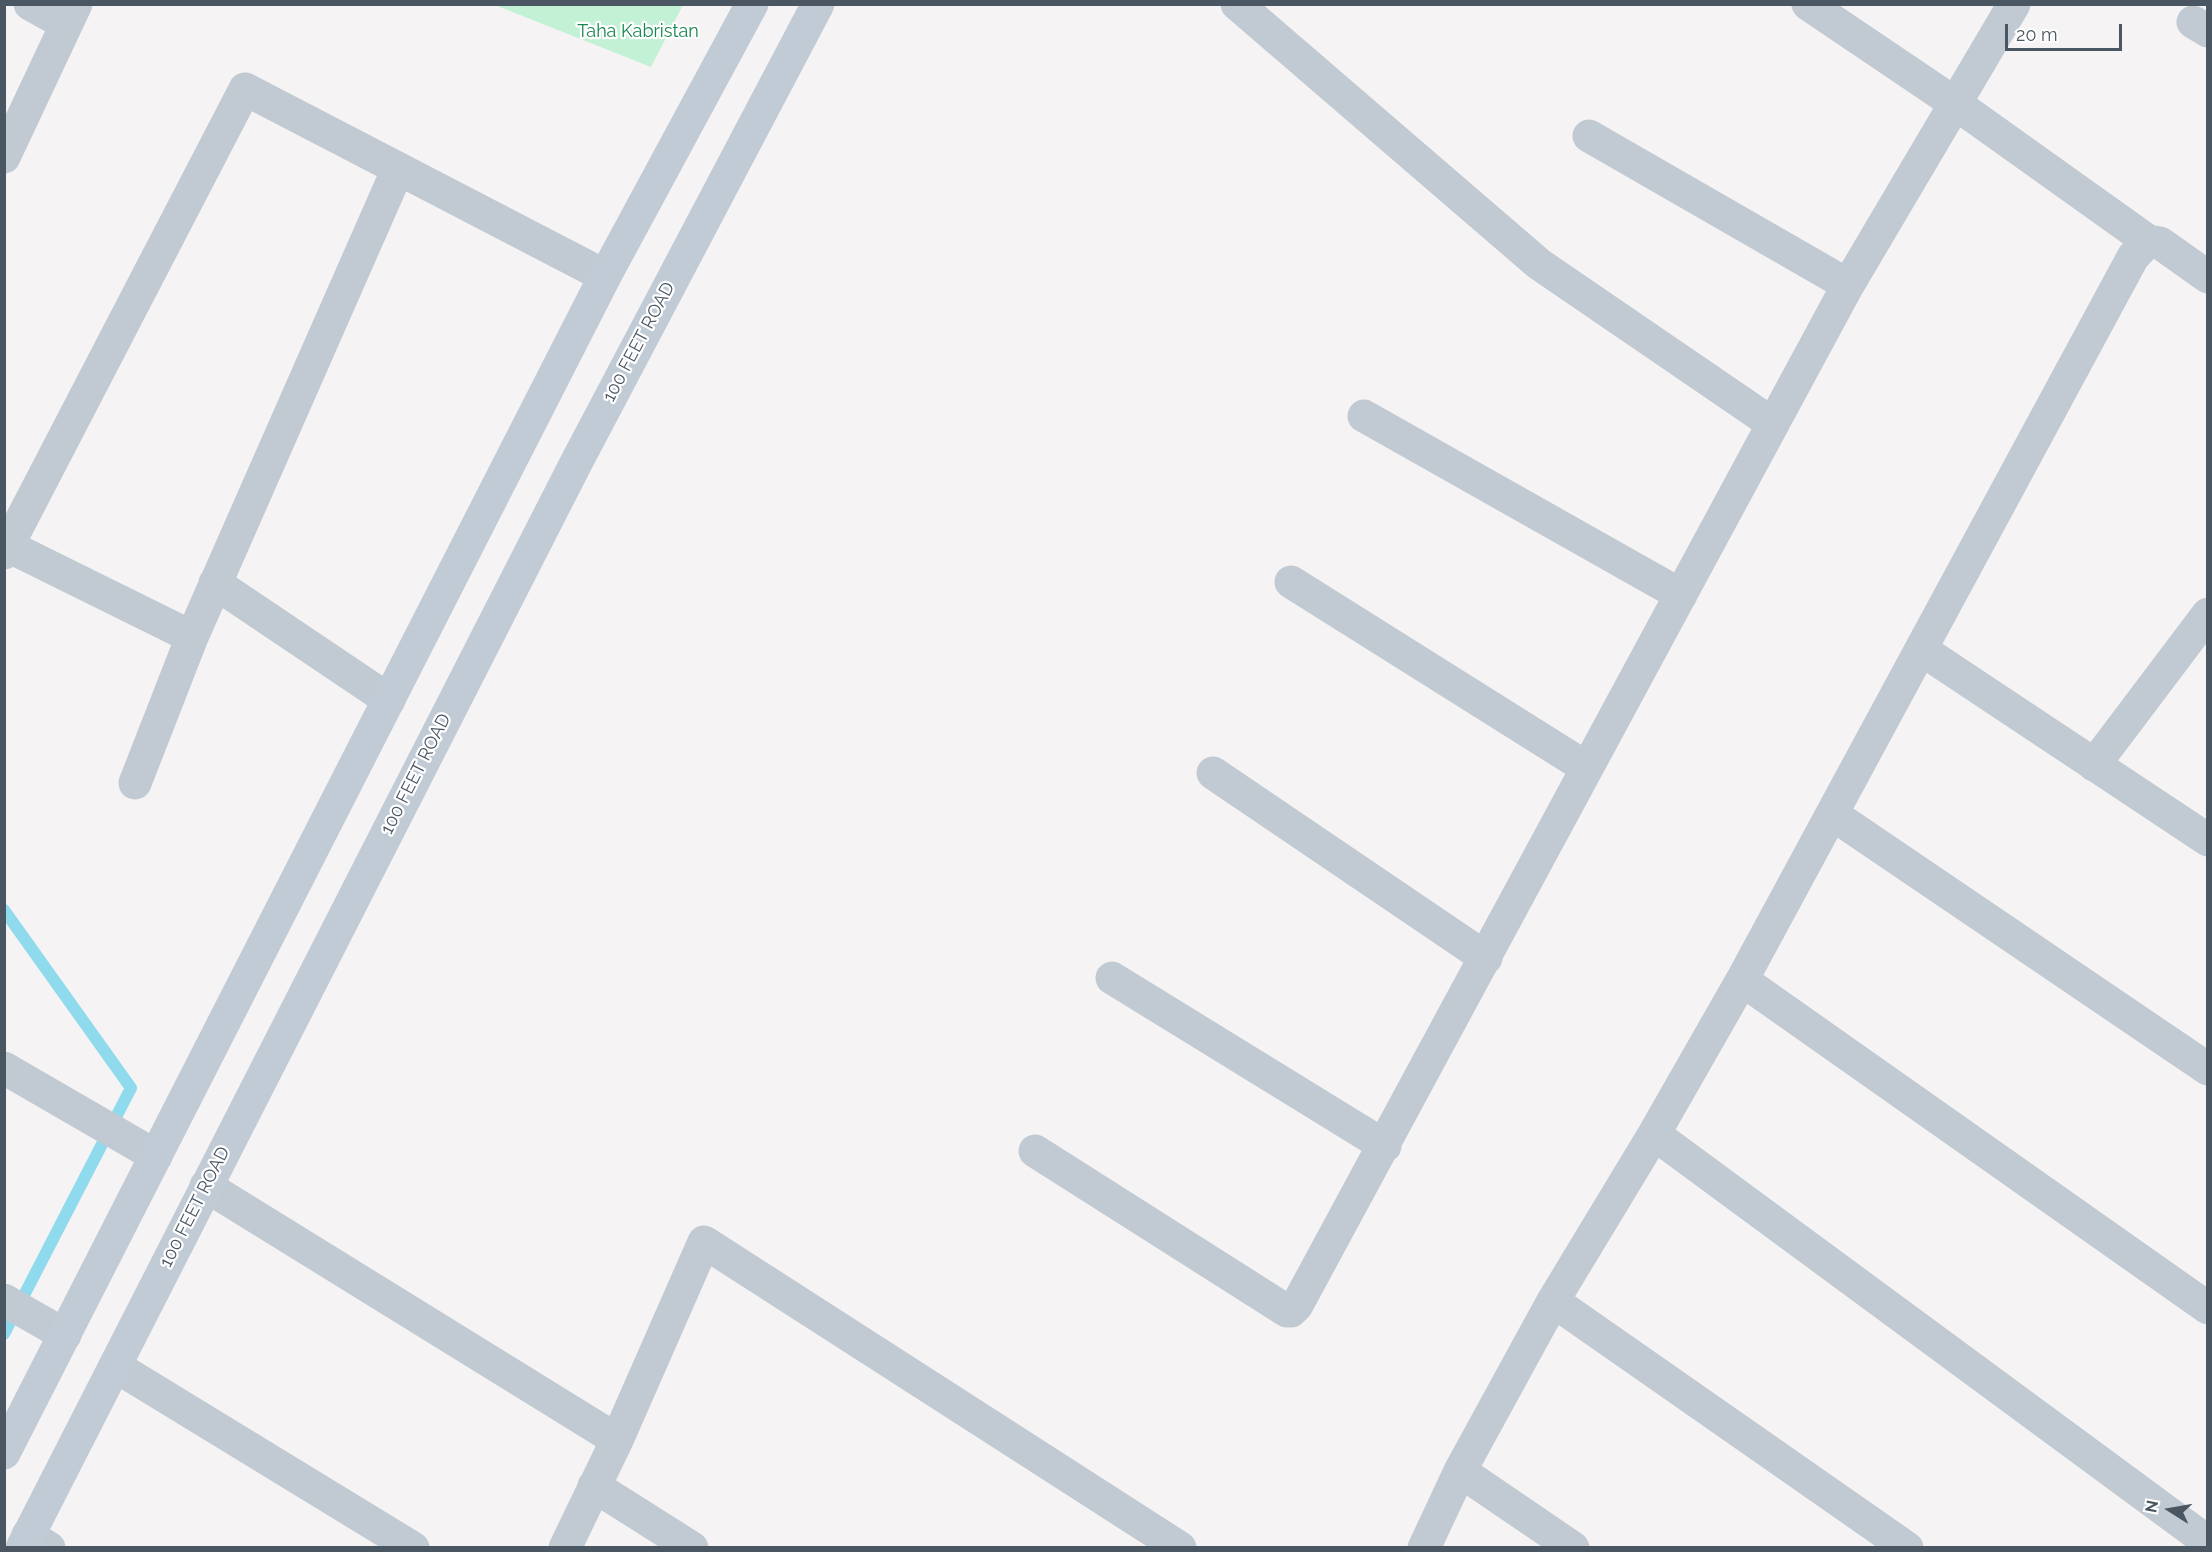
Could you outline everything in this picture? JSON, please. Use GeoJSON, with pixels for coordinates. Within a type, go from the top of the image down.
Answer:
{"type":"FeatureCollection","features":[{"type":"Feature","properties":{"kind":"main road"},"geometry":{"type":"LineString","coordinates":[[4,1453],[605,276],[753,4]]}},
{"type":"Feature","properties":{"kind":"main road","name":"100 FEET ROAD"},"geometry":{"type":"LineString","coordinates":[[33,1543],[115,1366],[206,1186],[576,463],[818,4]]}},
{"type":"Feature","properties":{"kind":"street"},"geometry":{"type":"LineString","coordinates":[[4,157],[71,14],[30,4]]}},
{"type":"Feature","properties":{"kind":"street"},"geometry":{"type":"LineString","coordinates":[[1237,4],[1539,264],[1773,424]]}},
{"type":"Feature","properties":{"kind":"street"},"geometry":{"type":"LineString","coordinates":[[1808,4],[1956,104],[2148,241],[2160,243],[2208,277]]}},
{"type":"Feature","properties":{"kind":"street"},"geometry":{"type":"LineString","coordinates":[[1035,1151],[1287,1311],[1291,1311],[1297,1305],[1848,285],[2014,4]]}},
{"type":"Feature","properties":{"kind":"street"},"geometry":{"type":"LineString","coordinates":[[192,637],[6,549],[245,89],[605,276]]}},
{"type":"Feature","properties":{"kind":"street"},"geometry":{"type":"LineString","coordinates":[[1589,136],[1848,285]]}},
{"type":"Feature","properties":{"kind":"street"},"geometry":{"type":"LineString","coordinates":[[135,783],[215,583],[398,169]]}},
{"type":"Feature","properties":{"kind":"street"},"geometry":{"type":"LineString","coordinates":[[1424,1548],[1460,1471],[1553,1301],[1654,1134],[1742,980],[2133,257],[2148,241]]}},
{"type":"Feature","properties":{"kind":"street"},"geometry":{"type":"LineString","coordinates":[[1364,416],[1681,595]]}},
{"type":"Feature","properties":{"kind":"street"},"geometry":{"type":"LineString","coordinates":[[1291,582],[1587,768]]}},
{"type":"Feature","properties":{"kind":"street"},"geometry":{"type":"LineString","coordinates":[[215,583],[389,700]]}},
{"type":"Feature","properties":{"kind":"street"},"geometry":{"type":"LineString","coordinates":[[2094,765],[2208,614]]}},
{"type":"Feature","properties":{"kind":"street"},"geometry":{"type":"LineString","coordinates":[[1922,650],[2208,840]]}},
{"type":"Feature","properties":{"kind":"street"},"geometry":{"type":"LineString","coordinates":[[1213,773],[1486,958]]}},
{"type":"Feature","properties":{"kind":"street"},"geometry":{"type":"LineString","coordinates":[[1832,814],[2208,1069]]}},
{"type":"Feature","properties":{"kind":"street"},"geometry":{"type":"LineString","coordinates":[[1112,978],[1384,1146]]}},
{"type":"Feature","properties":{"kind":"street"},"geometry":{"type":"LineString","coordinates":[[1742,980],[2208,1308]]}},
{"type":"Feature","properties":{"kind":"street"},"geometry":{"type":"LineString","coordinates":[[4,1068],[156,1156]]}},
{"type":"Feature","properties":{"kind":"street"},"geometry":{"type":"LineString","coordinates":[[1654,1134],[2208,1542]]}},
{"type":"Feature","properties":{"kind":"street"},"geometry":{"type":"LineString","coordinates":[[206,1186],[617,1440]]}},
{"type":"Feature","properties":{"kind":"street"},"geometry":{"type":"LineString","coordinates":[[565,1548],[617,1440],[704,1242],[1180,1548]]}},
{"type":"Feature","properties":{"kind":"street"},"geometry":{"type":"LineString","coordinates":[[4,1300],[65,1335]]}},
{"type":"Feature","properties":{"kind":"street"},"geometry":{"type":"LineString","coordinates":[[1553,1301],[1907,1548]]}},
{"type":"Feature","properties":{"kind":"street"},"geometry":{"type":"LineString","coordinates":[[115,1366],[413,1548]]}},
{"type":"Feature","properties":{"kind":"street"},"geometry":{"type":"LineString","coordinates":[[1460,1471],[1573,1548]]}},
{"type":"Feature","properties":{"kind":"street"},"geometry":{"type":"LineString","coordinates":[[594,1486],[692,1548]]}},
{"type":"Feature","properties":{"kind":"green space","name":"Taha Kabristan"},"geometry":{"type":"Polygon","coordinates":[[[495,5],[683,5],[651,67],[495,5]]]}},
{"type":"Feature","properties":{"kind":"waterway"},"geometry":{"type":"LineString","coordinates":[[4,910],[131,1088],[4,1334]]}}]}
